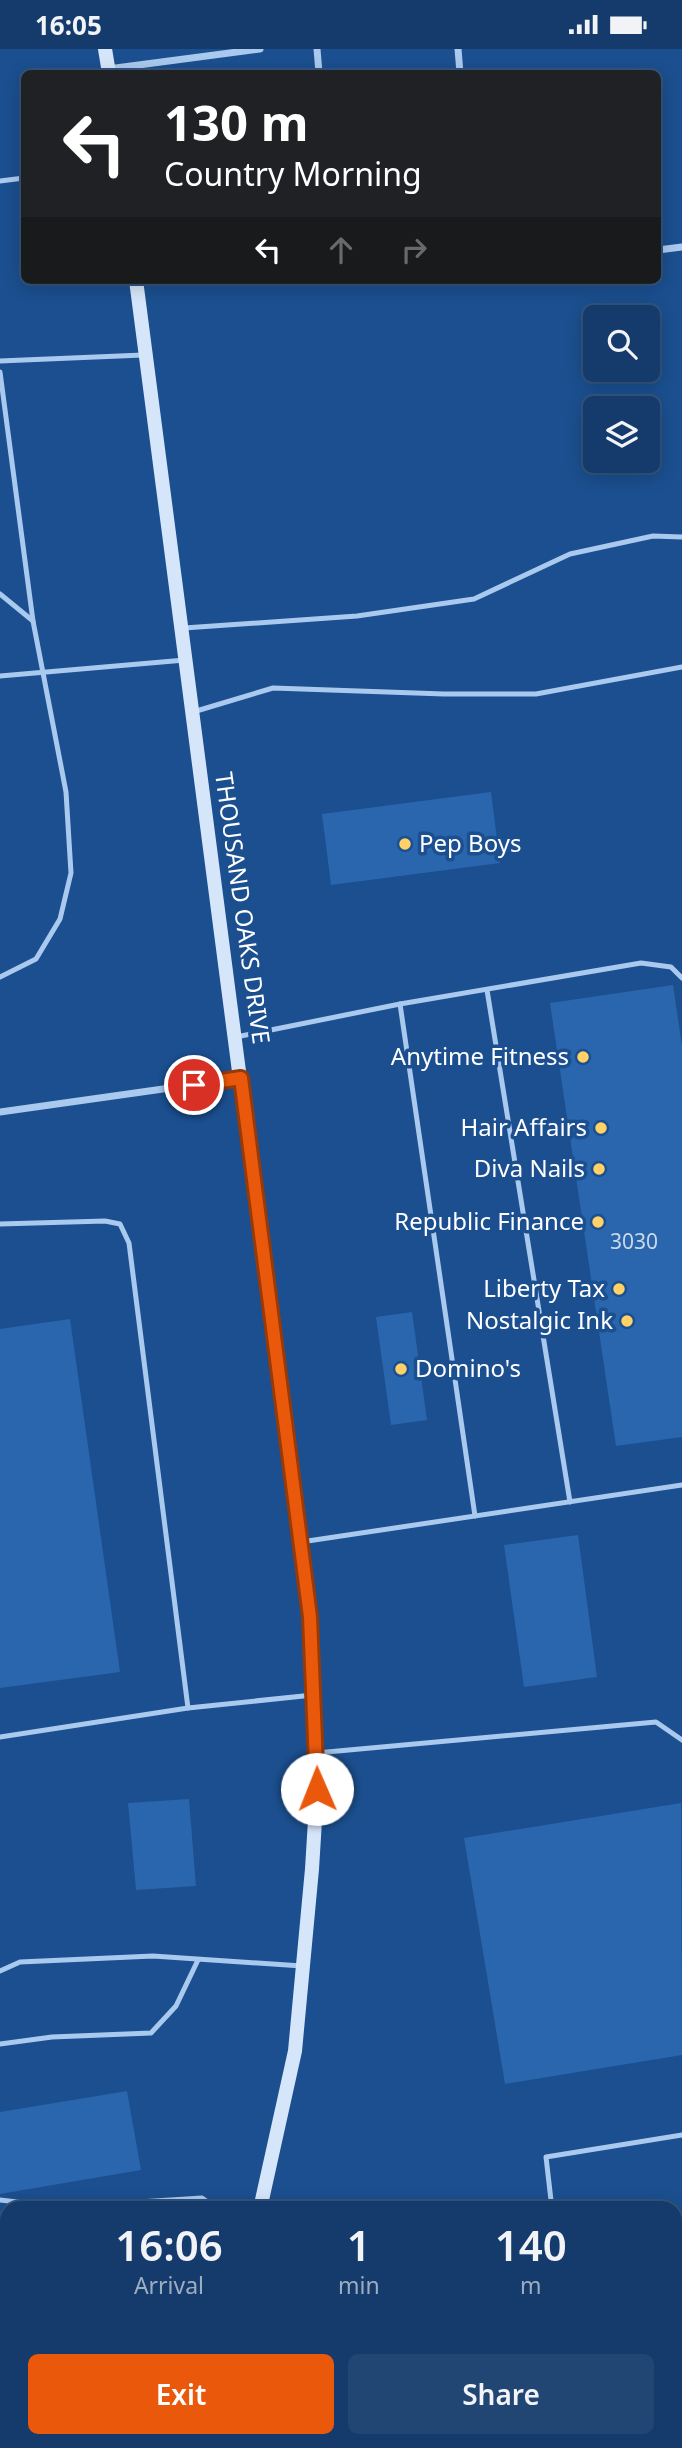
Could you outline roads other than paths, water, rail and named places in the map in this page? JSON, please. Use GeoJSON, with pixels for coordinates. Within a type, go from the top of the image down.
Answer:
{"type":"FeatureCollection","features":[{"type":"Feature","properties":{"kind":"main road"},"geometry":{"type":"LineString","coordinates":[[105,49],[108,70]]}},
{"type":"Feature","properties":{"kind":"main road","name":"THOUSAND OAKS DRIVE"},"geometry":{"type":"LineString","coordinates":[[137,284],[310,1617],[316,1753],[312,1869],[295,2051],[262,2201]]}},
{"type":"Feature","properties":{"kind":"street"},"geometry":{"type":"LineString","coordinates":[[115,70],[260,49]]}},
{"type":"Feature","properties":{"kind":"street"},"geometry":{"type":"LineString","coordinates":[[317,49],[320,70]]}},
{"type":"Feature","properties":{"kind":"street"},"geometry":{"type":"LineString","coordinates":[[458,49],[460,70]]}},
{"type":"Feature","properties":{"kind":"street"},"geometry":{"type":"LineString","coordinates":[[661,250],[682,247]]}},
{"type":"Feature","properties":{"kind":"street"},"geometry":{"type":"LineString","coordinates":[[0,1112],[241,1078]]}},
{"type":"Feature","properties":{"kind":"lane"},"geometry":{"type":"LineString","coordinates":[[0,181],[21,178]]}},
{"type":"Feature","properties":{"kind":"lane"},"geometry":{"type":"LineString","coordinates":[[0,361],[146,354]]}},
{"type":"Feature","properties":{"kind":"lane"},"geometry":{"type":"LineString","coordinates":[[0,372],[3,417],[33,621],[66,792],[71,873],[60,919],[36,959],[0,977]]}},
{"type":"Feature","properties":{"kind":"lane"},"geometry":{"type":"LineString","coordinates":[[182,628],[358,616],[474,599],[570,554],[653,536],[682,537]]}},
{"type":"Feature","properties":{"kind":"lane"},"geometry":{"type":"LineString","coordinates":[[0,594],[33,621]]}},
{"type":"Feature","properties":{"kind":"lane"},"geometry":{"type":"LineString","coordinates":[[0,676],[44,670],[186,660]]}},
{"type":"Feature","properties":{"kind":"lane"},"geometry":{"type":"LineString","coordinates":[[193,712],[273,688],[536,694],[682,667]]}},
{"type":"Feature","properties":{"kind":"lane"},"geometry":{"type":"LineString","coordinates":[[236,1037],[400,1004],[641,963],[671,967],[682,978]]}},
{"type":"Feature","properties":{"kind":"lane"},"geometry":{"type":"LineString","coordinates":[[487,990],[570,1502]]}},
{"type":"Feature","properties":{"kind":"lane"},"geometry":{"type":"LineString","coordinates":[[400,1004],[475,1515]]}},
{"type":"Feature","properties":{"kind":"lane"},"geometry":{"type":"LineString","coordinates":[[0,1224],[105,1221],[120,1224],[129,1243],[188,1708]]}},
{"type":"Feature","properties":{"kind":"lane"},"geometry":{"type":"LineString","coordinates":[[301,1542],[682,1485]]}},
{"type":"Feature","properties":{"kind":"lane"},"geometry":{"type":"LineString","coordinates":[[0,1737],[188,1708],[314,1695]]}},
{"type":"Feature","properties":{"kind":"lane"},"geometry":{"type":"LineString","coordinates":[[316,1753],[656,1722],[682,1739]]}},
{"type":"Feature","properties":{"kind":"lane"},"geometry":{"type":"LineString","coordinates":[[0,1971],[20,1962],[153,1956],[302,1966]]}},
{"type":"Feature","properties":{"kind":"lane"},"geometry":{"type":"LineString","coordinates":[[0,2044],[52,2037],[151,2033],[176,2006],[198,1959]]}},
{"type":"Feature","properties":{"kind":"lane"},"geometry":{"type":"LineString","coordinates":[[551,2201],[546,2157],[682,2135]]}},
{"type":"Feature","properties":{"kind":"lane"},"geometry":{"type":"LineString","coordinates":[[155,2201],[202,2198],[206,2201]]}},
{"type":"Feature","properties":{"kind":"place","name":"Pep Boys"},"geometry":{"type":"Point","coordinates":[405,844]}},
{"type":"Feature","properties":{"kind":"place","name":"Anytime Fitness"},"geometry":{"type":"Point","coordinates":[583,1057]}},
{"type":"Feature","properties":{"kind":"place","name":"Hair Affairs"},"geometry":{"type":"Point","coordinates":[601,1128]}},
{"type":"Feature","properties":{"kind":"place","name":"Diva Nails"},"geometry":{"type":"Point","coordinates":[599,1169]}},
{"type":"Feature","properties":{"kind":"place","name":"Republic Finance"},"geometry":{"type":"Point","coordinates":[598,1222]}},
{"type":"Feature","properties":{"kind":"place","name":"Liberty Tax"},"geometry":{"type":"Point","coordinates":[619,1289]}},
{"type":"Feature","properties":{"kind":"place","name":"Nostalgic Ink"},"geometry":{"type":"Point","coordinates":[627,1321]}},
{"type":"Feature","properties":{"kind":"place","name":"Domino's"},"geometry":{"type":"Point","coordinates":[401,1369]}}]}
